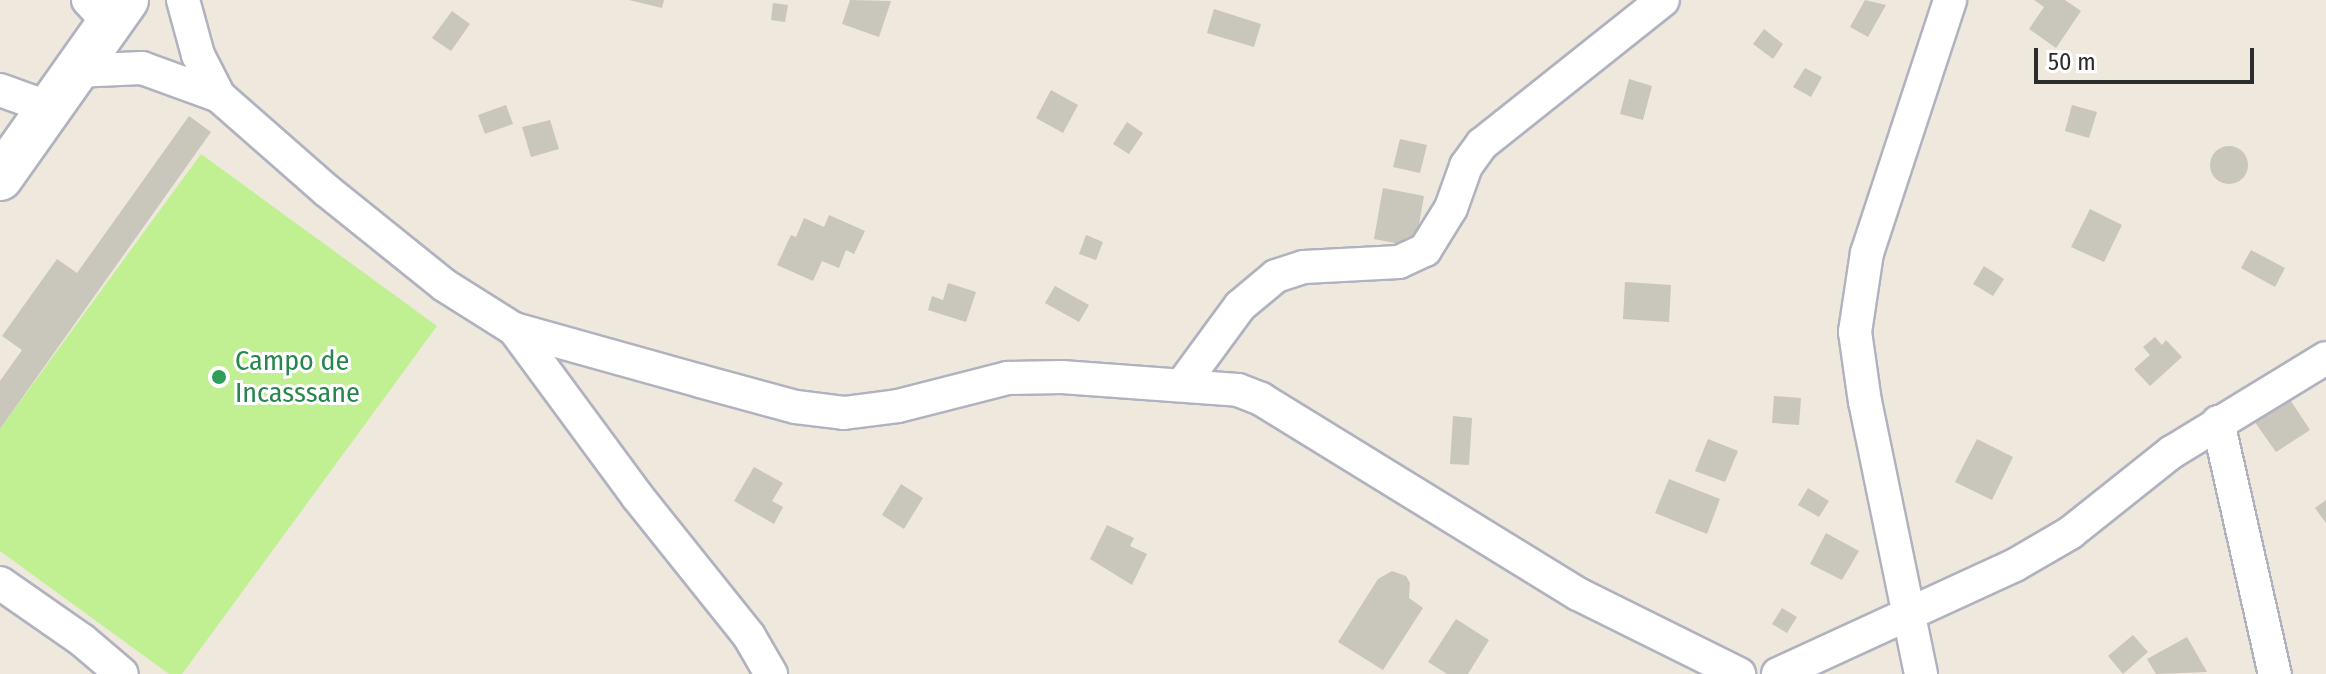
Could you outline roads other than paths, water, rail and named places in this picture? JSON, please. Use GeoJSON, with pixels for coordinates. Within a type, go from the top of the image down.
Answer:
{"type":"FeatureCollection","features":[{"type":"Feature","properties":{"kind":"street"},"geometry":{"type":"LineString","coordinates":[[183,0],[198,55],[219,96]]}},
{"type":"Feature","properties":{"kind":"street"},"geometry":{"type":"LineString","coordinates":[[1182,385],[1240,306],[1276,276],[1304,267],[1399,262],[1425,250],[1451,208],[1466,166],[1482,144],[1663,0]]}},
{"type":"Feature","properties":{"kind":"street"},"geometry":{"type":"LineString","coordinates":[[1921,674],[1906,615],[1855,332],[1867,253],[1950,0]]}},
{"type":"Feature","properties":{"kind":"street"},"geometry":{"type":"LineString","coordinates":[[0,178],[75,71],[108,8]]}},
{"type":"Feature","properties":{"kind":"street"},"geometry":{"type":"LineString","coordinates":[[75,71],[142,68],[219,96],[326,190],[444,285],[514,329],[796,407],[844,413],[898,406],[1008,378],[1062,377],[1238,390],[1261,399],[1578,594],[1739,674]]}},
{"type":"Feature","properties":{"kind":"street"},"geometry":{"type":"LineString","coordinates":[[0,90],[50,108]]}},
{"type":"Feature","properties":{"kind":"street"},"geometry":{"type":"LineString","coordinates":[[514,329],[637,496],[749,636],[771,674]]}},
{"type":"Feature","properties":{"kind":"street"},"geometry":{"type":"LineString","coordinates":[[1778,674],[2015,565],[2070,533],[2172,452],[2326,358]]}},
{"type":"Feature","properties":{"kind":"street"},"geometry":{"type":"LineString","coordinates":[[2218,422],[2275,674]]}},
{"type":"Feature","properties":{"kind":"street"},"geometry":{"type":"LineString","coordinates":[[0,583],[82,640],[122,674]]}},
{"type":"Feature","properties":{"kind":"place","name":"Campo de Incasssane"},"geometry":{"type":"Point","coordinates":[219,377]}}]}
